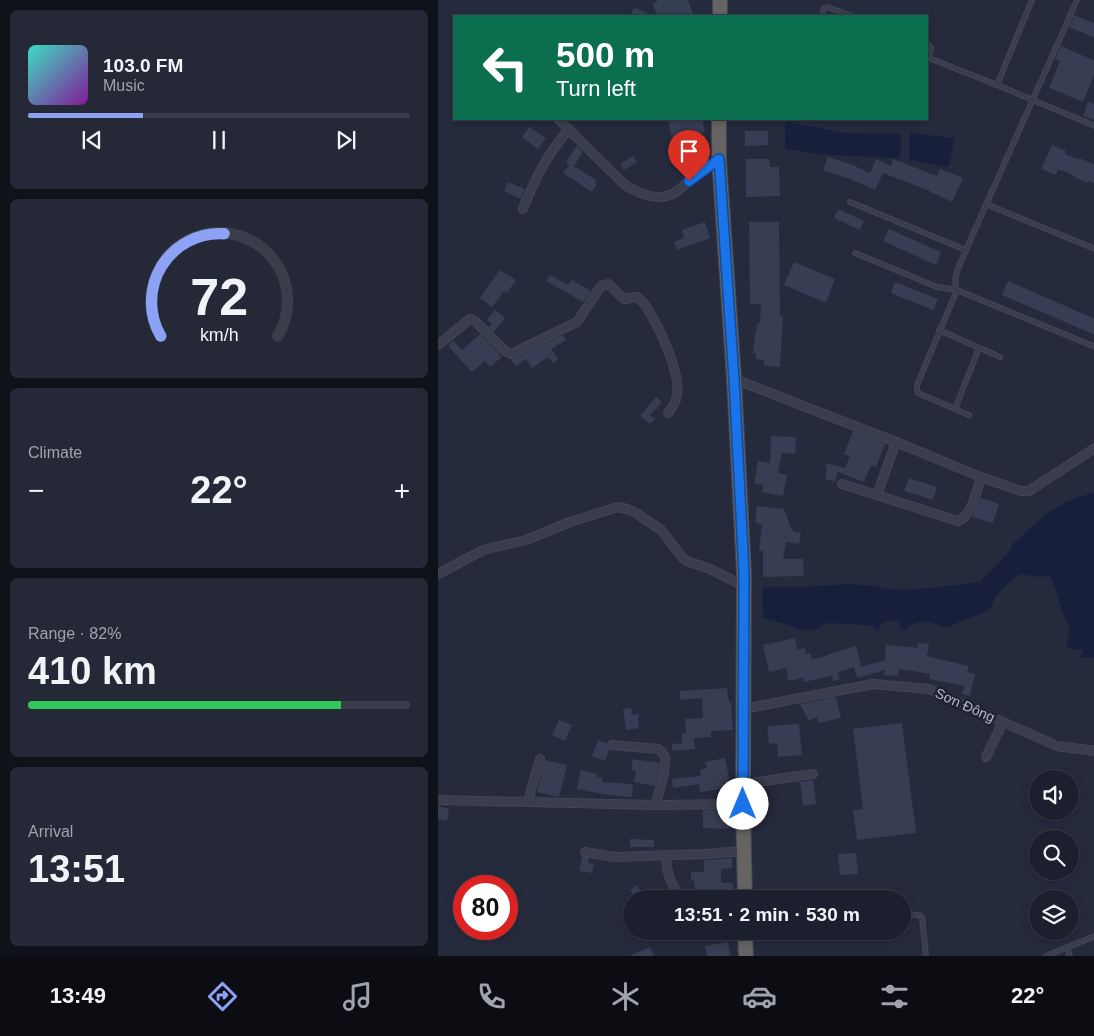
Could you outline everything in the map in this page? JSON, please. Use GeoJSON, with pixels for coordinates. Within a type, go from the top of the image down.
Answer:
{"type":"FeatureCollection","features":[{"type":"Feature","properties":{"kind":"highway"},"geometry":{"type":"LineString","coordinates":[[720,0],[720,15]]}},
{"type":"Feature","properties":{"kind":"highway"},"geometry":{"type":"LineString","coordinates":[[719,120],[719,159],[734,379],[744,586],[743,804],[745,890]]}},
{"type":"Feature","properties":{"kind":"highway"},"geometry":{"type":"LineString","coordinates":[[745,940],[746,956]]}},
{"type":"Feature","properties":{"kind":"street"},"geometry":{"type":"LineString","coordinates":[[559,120],[625,185],[644,195],[654,197],[674,193],[719,159]]}},
{"type":"Feature","properties":{"kind":"street"},"geometry":{"type":"LineString","coordinates":[[523,209],[540,170],[556,144],[569,129]]}},
{"type":"Feature","properties":{"kind":"street"},"geometry":{"type":"LineString","coordinates":[[438,345],[470,320],[476,322],[505,352],[511,354],[577,322],[602,286],[608,284],[624,299],[637,297],[644,304],[663,339],[675,369],[677,389],[676,399],[668,413]]}},
{"type":"Feature","properties":{"kind":"street"},"geometry":{"type":"LineString","coordinates":[[734,379],[1021,491],[1029,491],[1094,448]]}},
{"type":"Feature","properties":{"kind":"street"},"geometry":{"type":"LineString","coordinates":[[877,495],[896,442]]}},
{"type":"Feature","properties":{"kind":"street"},"geometry":{"type":"LineString","coordinates":[[842,484],[958,521],[963,520],[970,510],[981,477]]}},
{"type":"Feature","properties":{"kind":"street"},"geometry":{"type":"LineString","coordinates":[[438,574],[483,550],[526,540],[570,522],[618,507],[627,508],[661,530],[687,561],[710,569],[744,586]]}},
{"type":"Feature","properties":{"kind":"street","name":"Sơn Đông"},"geometry":{"type":"LineString","coordinates":[[743,709],[873,684],[928,689],[1057,746],[1094,751]]}},
{"type":"Feature","properties":{"kind":"street"},"geometry":{"type":"LineString","coordinates":[[986,756],[1003,722]]}},
{"type":"Feature","properties":{"kind":"street"},"geometry":{"type":"LineString","coordinates":[[612,745],[658,748],[663,752],[665,758],[664,768],[656,805]]}},
{"type":"Feature","properties":{"kind":"street"},"geometry":{"type":"LineString","coordinates":[[528,801],[540,759]]}},
{"type":"Feature","properties":{"kind":"street"},"geometry":{"type":"LineString","coordinates":[[743,784],[813,774]]}},
{"type":"Feature","properties":{"kind":"street"},"geometry":{"type":"LineString","coordinates":[[438,800],[656,805],[743,804]]}},
{"type":"Feature","properties":{"kind":"street"},"geometry":{"type":"LineString","coordinates":[[585,852],[614,857],[744,851]]}},
{"type":"Feature","properties":{"kind":"street"},"geometry":{"type":"LineString","coordinates":[[666,855],[668,877],[675,890]]}},
{"type":"Feature","properties":{"kind":"lane"},"geometry":{"type":"LineString","coordinates":[[997,85],[1032,0]]}},
{"type":"Feature","properties":{"kind":"lane"},"geometry":{"type":"LineString","coordinates":[[969,415],[918,393],[917,385],[957,290],[955,286],[956,275],[966,250],[1077,0]]}},
{"type":"Feature","properties":{"kind":"lane"},"geometry":{"type":"LineString","coordinates":[[822,15],[824,8],[828,7],[849,15]]}},
{"type":"Feature","properties":{"kind":"lane"},"geometry":{"type":"LineString","coordinates":[[928,45],[932,48],[929,58],[1094,126]]}},
{"type":"Feature","properties":{"kind":"lane"},"geometry":{"type":"LineString","coordinates":[[850,202],[966,250]]}},
{"type":"Feature","properties":{"kind":"lane"},"geometry":{"type":"LineString","coordinates":[[986,204],[1094,249]]}},
{"type":"Feature","properties":{"kind":"lane"},"geometry":{"type":"LineString","coordinates":[[855,253],[936,287],[957,290],[1094,347]]}},
{"type":"Feature","properties":{"kind":"lane"},"geometry":{"type":"LineString","coordinates":[[939,330],[1000,357]]}},
{"type":"Feature","properties":{"kind":"lane"},"geometry":{"type":"LineString","coordinates":[[955,409],[979,348]]}},
{"type":"Feature","properties":{"kind":"lane"},"geometry":{"type":"LineString","coordinates":[[911,915],[922,917],[926,956]]}},
{"type":"Feature","properties":{"kind":"lane"},"geometry":{"type":"LineString","coordinates":[[1046,956],[1094,936]]}},
{"type":"Feature","properties":{"kind":"lane"},"geometry":{"type":"LineString","coordinates":[[1067,948],[1070,956]]}},
{"type":"Feature","properties":{"kind":"water"},"geometry":{"type":"Polygon","coordinates":[[[785,123],[845,133],[900,134],[900,156],[898,158],[826,155],[785,149],[785,123]]]}},
{"type":"Feature","properties":{"kind":"water"},"geometry":{"type":"Polygon","coordinates":[[[911,133],[953,138],[949,165],[947,167],[910,160],[911,133]]]}},
{"type":"Feature","properties":{"kind":"water"},"geometry":{"type":"Polygon","coordinates":[[[1094,492],[1094,658],[1079,657],[1083,649],[1068,648],[1068,624],[1049,576],[1039,577],[1020,574],[1003,588],[991,607],[981,614],[947,628],[920,622],[915,623],[906,630],[901,629],[900,623],[896,620],[883,622],[877,632],[873,626],[827,623],[814,630],[795,629],[792,626],[763,618],[762,591],[767,587],[811,587],[816,585],[847,584],[904,590],[980,582],[1007,554],[1014,543],[1045,514],[1068,501],[1094,492]]]}},
{"type":"Feature","properties":{"kind":"building"},"geometry":{"type":"Polygon","coordinates":[[[657,0],[688,0],[693,14],[657,15],[653,4],[657,0]]]}},
{"type":"Feature","properties":{"kind":"building"},"geometry":{"type":"Polygon","coordinates":[[[634,7],[652,15],[630,15],[634,7]]]}},
{"type":"Feature","properties":{"kind":"building"},"geometry":{"type":"Polygon","coordinates":[[[1074,15],[1095,24],[1095,38],[1069,27],[1074,15]]]}},
{"type":"Feature","properties":{"kind":"building"},"geometry":{"type":"Polygon","coordinates":[[[1061,46],[1095,61],[1095,72],[1083,102],[1049,88],[1060,61],[1055,59],[1061,46]]]}},
{"type":"Feature","properties":{"kind":"building"},"geometry":{"type":"Polygon","coordinates":[[[1088,102],[1095,104],[1095,120],[1083,116],[1088,102]]]}},
{"type":"Feature","properties":{"kind":"building"},"geometry":{"type":"Polygon","coordinates":[[[668,120],[702,120],[705,132],[672,139],[668,120]]]}},
{"type":"Feature","properties":{"kind":"building"},"geometry":{"type":"Polygon","coordinates":[[[529,127],[546,138],[538,149],[522,137],[529,127]]]}},
{"type":"Feature","properties":{"kind":"building"},"geometry":{"type":"Polygon","coordinates":[[[745,131],[768,131],[768,145],[745,146],[745,131]]]}},
{"type":"Feature","properties":{"kind":"building"},"geometry":{"type":"Polygon","coordinates":[[[1052,145],[1066,151],[1065,154],[1095,165],[1095,184],[1088,181],[1087,183],[1058,169],[1056,175],[1041,169],[1052,145]]]}},
{"type":"Feature","properties":{"kind":"building"},"geometry":{"type":"Polygon","coordinates":[[[577,146],[583,152],[574,166],[596,180],[595,183],[597,184],[592,192],[563,173],[569,165],[566,162],[577,146]]]}},
{"type":"Feature","properties":{"kind":"building"},"geometry":{"type":"Polygon","coordinates":[[[633,156],[637,162],[624,170],[620,164],[633,156]]]}},
{"type":"Feature","properties":{"kind":"building"},"geometry":{"type":"Polygon","coordinates":[[[828,157],[870,173],[876,159],[891,166],[893,159],[937,176],[940,169],[963,178],[952,202],[930,191],[883,173],[875,190],[846,177],[823,170],[828,157]]]}},
{"type":"Feature","properties":{"kind":"building"},"geometry":{"type":"Polygon","coordinates":[[[746,159],[769,159],[770,167],[779,167],[780,196],[746,197],[746,159]]]}},
{"type":"Feature","properties":{"kind":"building"},"geometry":{"type":"Polygon","coordinates":[[[508,182],[525,189],[521,199],[504,191],[508,182]]]}},
{"type":"Feature","properties":{"kind":"building"},"geometry":{"type":"Polygon","coordinates":[[[838,209],[864,221],[860,230],[834,218],[838,209]]]}},
{"type":"Feature","properties":{"kind":"building"},"geometry":{"type":"Polygon","coordinates":[[[705,222],[710,238],[677,250],[674,242],[684,238],[682,230],[705,222]]]}},
{"type":"Feature","properties":{"kind":"building"},"geometry":{"type":"Polygon","coordinates":[[[749,222],[779,222],[780,316],[783,317],[780,367],[764,366],[764,360],[756,359],[756,353],[753,353],[757,323],[760,323],[761,304],[750,304],[749,222]]]}},
{"type":"Feature","properties":{"kind":"building"},"geometry":{"type":"Polygon","coordinates":[[[889,229],[941,252],[936,265],[883,241],[889,229]]]}},
{"type":"Feature","properties":{"kind":"building"},"geometry":{"type":"Polygon","coordinates":[[[794,262],[835,279],[826,303],[784,285],[794,262]]]}},
{"type":"Feature","properties":{"kind":"building"},"geometry":{"type":"Polygon","coordinates":[[[500,270],[516,280],[507,293],[504,291],[492,307],[480,298],[500,270]]]}},
{"type":"Feature","properties":{"kind":"building"},"geometry":{"type":"Polygon","coordinates":[[[550,275],[568,285],[572,280],[591,291],[583,302],[546,281],[550,275]]]}},
{"type":"Feature","properties":{"kind":"building"},"geometry":{"type":"Polygon","coordinates":[[[1008,281],[1095,319],[1095,335],[1002,295],[1008,281]]]}},
{"type":"Feature","properties":{"kind":"building"},"geometry":{"type":"Polygon","coordinates":[[[895,282],[938,299],[933,310],[891,293],[895,282]]]}},
{"type":"Feature","properties":{"kind":"building"},"geometry":{"type":"Polygon","coordinates":[[[495,310],[505,318],[494,332],[489,327],[492,324],[487,320],[495,310]]]}},
{"type":"Feature","properties":{"kind":"building"},"geometry":{"type":"Polygon","coordinates":[[[480,334],[502,357],[490,367],[485,361],[472,372],[448,346],[453,341],[462,350],[480,334]]]}},
{"type":"Feature","properties":{"kind":"building"},"geometry":{"type":"Polygon","coordinates":[[[563,335],[566,340],[551,349],[558,359],[553,363],[548,357],[532,368],[526,359],[516,366],[511,360],[563,335]]]}},
{"type":"Feature","properties":{"kind":"building"},"geometry":{"type":"Polygon","coordinates":[[[656,397],[662,402],[650,415],[655,419],[650,424],[640,416],[656,397]]]}},
{"type":"Feature","properties":{"kind":"building"},"geometry":{"type":"Polygon","coordinates":[[[853,431],[885,444],[876,467],[871,465],[864,482],[838,472],[835,482],[825,479],[826,463],[845,468],[850,456],[844,454],[853,431]]]}},
{"type":"Feature","properties":{"kind":"building"},"geometry":{"type":"Polygon","coordinates":[[[771,436],[796,437],[795,454],[782,453],[778,473],[787,475],[783,496],[762,492],[763,485],[754,483],[758,461],[770,463],[771,436]]]}},
{"type":"Feature","properties":{"kind":"building"},"geometry":{"type":"Polygon","coordinates":[[[909,478],[937,487],[933,500],[904,491],[909,478]]]}},
{"type":"Feature","properties":{"kind":"building"},"geometry":{"type":"Polygon","coordinates":[[[981,498],[999,504],[993,523],[972,517],[981,498]]]}},
{"type":"Feature","properties":{"kind":"building"},"geometry":{"type":"Polygon","coordinates":[[[757,506],[784,509],[791,528],[794,532],[801,533],[799,544],[786,542],[783,559],[803,559],[804,576],[763,577],[763,551],[759,551],[762,524],[755,523],[757,506]]]}},
{"type":"Feature","properties":{"kind":"building"},"geometry":{"type":"Polygon","coordinates":[[[795,638],[797,650],[805,648],[806,654],[810,653],[812,659],[856,646],[861,667],[885,660],[886,645],[918,648],[918,643],[929,644],[927,656],[969,666],[967,672],[975,674],[970,696],[962,694],[964,686],[929,679],[930,674],[898,669],[898,676],[884,675],[885,670],[857,678],[854,667],[838,672],[840,679],[833,681],[832,676],[804,682],[803,678],[788,681],[786,668],[769,672],[763,645],[795,638]]]}},
{"type":"Feature","properties":{"kind":"building"},"geometry":{"type":"Polygon","coordinates":[[[727,688],[729,702],[731,702],[733,730],[711,731],[711,737],[694,738],[695,749],[672,751],[672,744],[682,743],[682,733],[686,733],[685,719],[703,718],[702,698],[680,700],[680,691],[727,688]]]}},
{"type":"Feature","properties":{"kind":"building"},"geometry":{"type":"Polygon","coordinates":[[[836,697],[841,718],[818,723],[817,717],[809,721],[800,704],[836,697]]]}},
{"type":"Feature","properties":{"kind":"building"},"geometry":{"type":"Polygon","coordinates":[[[631,708],[632,715],[638,714],[639,728],[626,730],[623,709],[631,708]]]}},
{"type":"Feature","properties":{"kind":"building"},"geometry":{"type":"Polygon","coordinates":[[[559,720],[572,725],[565,741],[552,735],[559,720]]]}},
{"type":"Feature","properties":{"kind":"building"},"geometry":{"type":"Polygon","coordinates":[[[902,723],[916,833],[857,840],[853,810],[863,809],[853,729],[902,723]]]}},
{"type":"Feature","properties":{"kind":"building"},"geometry":{"type":"Polygon","coordinates":[[[799,724],[802,755],[778,757],[777,743],[769,744],[767,726],[799,724]]]}},
{"type":"Feature","properties":{"kind":"building"},"geometry":{"type":"Polygon","coordinates":[[[598,740],[607,744],[609,750],[605,761],[592,756],[598,740]]]}},
{"type":"Feature","properties":{"kind":"building"},"geometry":{"type":"Polygon","coordinates":[[[725,758],[731,788],[700,792],[699,784],[673,788],[672,779],[701,776],[700,770],[707,768],[705,762],[725,758]]]}},
{"type":"Feature","properties":{"kind":"building"},"geometry":{"type":"Polygon","coordinates":[[[633,759],[660,763],[655,786],[634,782],[636,771],[631,770],[633,759]]]}},
{"type":"Feature","properties":{"kind":"building"},"geometry":{"type":"Polygon","coordinates":[[[545,760],[567,765],[559,797],[537,792],[545,760]]]}},
{"type":"Feature","properties":{"kind":"building"},"geometry":{"type":"Polygon","coordinates":[[[581,770],[597,774],[597,777],[602,778],[602,782],[633,784],[632,797],[577,789],[581,770]]]}},
{"type":"Feature","properties":{"kind":"building"},"geometry":{"type":"Polygon","coordinates":[[[813,780],[816,804],[803,806],[800,782],[813,780]]]}},
{"type":"Feature","properties":{"kind":"building"},"geometry":{"type":"Polygon","coordinates":[[[438,806],[449,809],[447,821],[438,819],[438,806]]]}},
{"type":"Feature","properties":{"kind":"building"},"geometry":{"type":"Polygon","coordinates":[[[703,810],[729,810],[729,829],[703,828],[703,810]]]}},
{"type":"Feature","properties":{"kind":"building"},"geometry":{"type":"Polygon","coordinates":[[[630,839],[654,840],[654,847],[630,847],[630,839]]]}},
{"type":"Feature","properties":{"kind":"building"},"geometry":{"type":"Polygon","coordinates":[[[856,853],[858,874],[840,875],[838,854],[856,853]]]}},
{"type":"Feature","properties":{"kind":"building"},"geometry":{"type":"Polygon","coordinates":[[[582,856],[589,858],[588,863],[594,864],[592,873],[579,871],[582,856]]]}},
{"type":"Feature","properties":{"kind":"building"},"geometry":{"type":"Polygon","coordinates":[[[732,858],[732,868],[721,869],[721,883],[733,883],[733,890],[695,890],[694,880],[691,880],[691,872],[704,872],[704,860],[732,858]]]}},
{"type":"Feature","properties":{"kind":"building"},"geometry":{"type":"Polygon","coordinates":[[[636,885],[640,890],[630,890],[636,885]]]}},
{"type":"Feature","properties":{"kind":"building"},"geometry":{"type":"Polygon","coordinates":[[[728,942],[730,956],[707,956],[705,946],[728,942]]]}},
{"type":"Feature","properties":{"kind":"building"},"geometry":{"type":"Polygon","coordinates":[[[650,947],[654,956],[629,956],[650,947]]]}},
{"type":"Feature","properties":{"kind":"route"},"geometry":{"type":"LineString","coordinates":[[689,181],[719,159],[734,379],[744,573],[743,804]]}}]}
